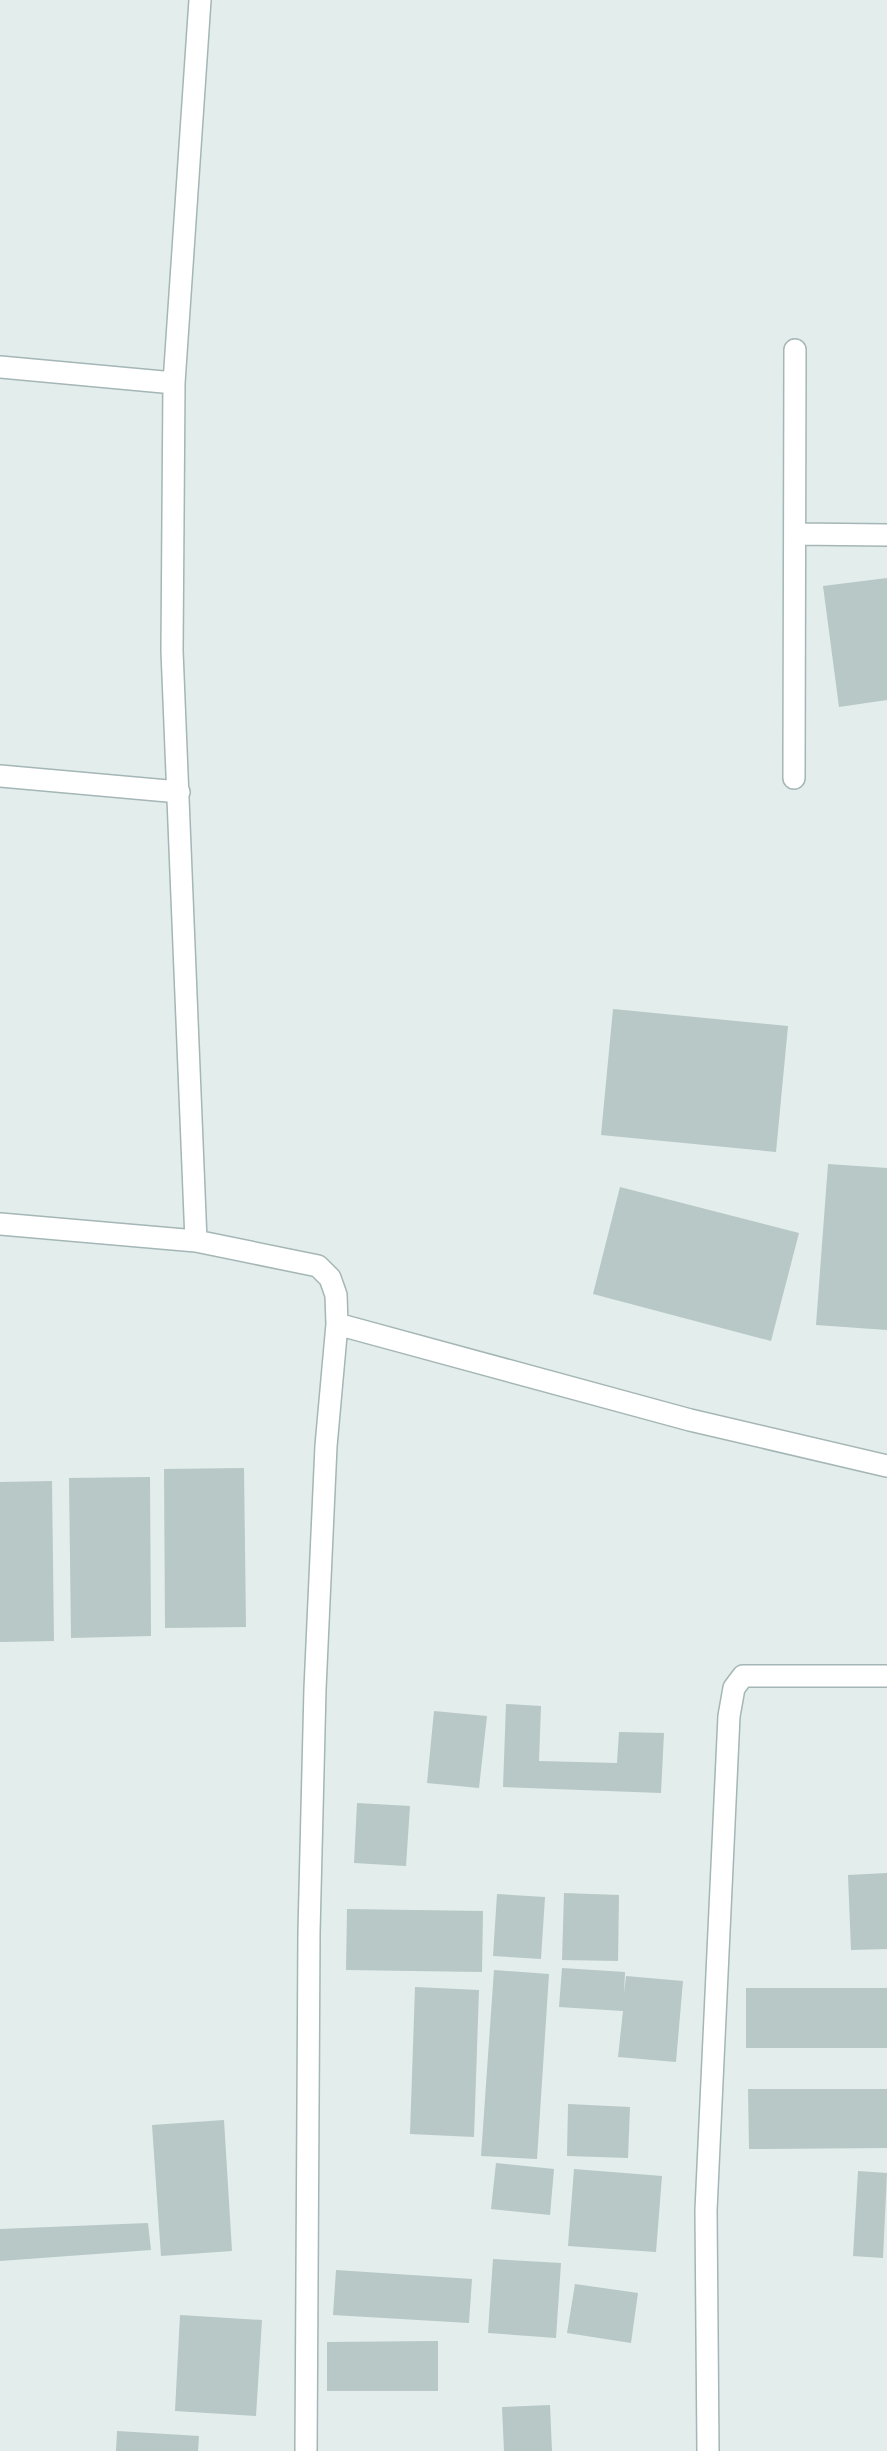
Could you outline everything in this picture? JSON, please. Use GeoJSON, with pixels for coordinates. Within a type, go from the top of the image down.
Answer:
{"type":"FeatureCollection","features":[{"type":"Feature","properties":{"kind":"street"},"geometry":{"type":"LineString","coordinates":[[196,1241],[172,650],[174,383],[200,0]]}},
{"type":"Feature","properties":{"kind":"street"},"geometry":{"type":"LineString","coordinates":[[794,778],[795,350]]}},
{"type":"Feature","properties":{"kind":"street"},"geometry":{"type":"LineString","coordinates":[[0,367],[174,383]]}},
{"type":"Feature","properties":{"kind":"street"},"geometry":{"type":"LineString","coordinates":[[796,534],[887,535]]}},
{"type":"Feature","properties":{"kind":"street"},"geometry":{"type":"LineString","coordinates":[[0,776],[179,792]]}},
{"type":"Feature","properties":{"kind":"street"},"geometry":{"type":"LineString","coordinates":[[0,1224],[196,1241],[318,1266],[330,1278],[336,1295],[337,1324],[326,1446],[315,1689],[309,1931],[306,2451]]}},
{"type":"Feature","properties":{"kind":"street"},"geometry":{"type":"LineString","coordinates":[[337,1324],[690,1420],[887,1466]]}},
{"type":"Feature","properties":{"kind":"street"},"geometry":{"type":"LineString","coordinates":[[708,2451],[706,2210],[729,1716],[734,1688],[743,1676],[887,1676]]}},
{"type":"Feature","properties":{"kind":"building"},"geometry":{"type":"Polygon","coordinates":[[[887,578],[887,700],[839,707],[823,586],[887,578]]]}},
{"type":"Feature","properties":{"kind":"building"},"geometry":{"type":"Polygon","coordinates":[[[613,1009],[788,1026],[776,1152],[601,1135],[613,1009]]]}},
{"type":"Feature","properties":{"kind":"building"},"geometry":{"type":"Polygon","coordinates":[[[828,1164],[887,1168],[887,1330],[816,1325],[828,1164]]]}},
{"type":"Feature","properties":{"kind":"building"},"geometry":{"type":"Polygon","coordinates":[[[620,1187],[799,1233],[771,1341],[593,1294],[620,1187]]]}},
{"type":"Feature","properties":{"kind":"building"},"geometry":{"type":"Polygon","coordinates":[[[244,1468],[246,1627],[165,1628],[164,1469],[244,1468]]]}},
{"type":"Feature","properties":{"kind":"building"},"geometry":{"type":"Polygon","coordinates":[[[150,1477],[151,1636],[71,1638],[69,1478],[150,1477]]]}},
{"type":"Feature","properties":{"kind":"building"},"geometry":{"type":"Polygon","coordinates":[[[52,1481],[54,1641],[0,1642],[0,1482],[52,1481]]]}},
{"type":"Feature","properties":{"kind":"building"},"geometry":{"type":"Polygon","coordinates":[[[506,1704],[541,1706],[539,1761],[617,1763],[619,1732],[664,1733],[661,1793],[503,1787],[506,1704]]]}},
{"type":"Feature","properties":{"kind":"building"},"geometry":{"type":"Polygon","coordinates":[[[434,1711],[487,1716],[479,1788],[427,1783],[434,1711]]]}},
{"type":"Feature","properties":{"kind":"building"},"geometry":{"type":"Polygon","coordinates":[[[357,1803],[410,1806],[406,1866],[354,1863],[357,1803]]]}},
{"type":"Feature","properties":{"kind":"building"},"geometry":{"type":"Polygon","coordinates":[[[887,1873],[887,1949],[851,1950],[848,1875],[887,1873]]]}},
{"type":"Feature","properties":{"kind":"building"},"geometry":{"type":"Polygon","coordinates":[[[564,1893],[619,1895],[618,1961],[562,1960],[564,1893]]]}},
{"type":"Feature","properties":{"kind":"building"},"geometry":{"type":"Polygon","coordinates":[[[497,1894],[545,1897],[541,1959],[493,1956],[497,1894]]]}},
{"type":"Feature","properties":{"kind":"building"},"geometry":{"type":"Polygon","coordinates":[[[347,1909],[483,1911],[482,1972],[346,1970],[347,1909]]]}},
{"type":"Feature","properties":{"kind":"building"},"geometry":{"type":"Polygon","coordinates":[[[562,1968],[625,1972],[624,1994],[626,1976],[683,1981],[676,2062],[618,2057],[623,2011],[559,2007],[562,1968]]]}},
{"type":"Feature","properties":{"kind":"building"},"geometry":{"type":"Polygon","coordinates":[[[494,1970],[549,1974],[537,2159],[481,2156],[494,1970]]]}},
{"type":"Feature","properties":{"kind":"building"},"geometry":{"type":"Polygon","coordinates":[[[415,1987],[479,1990],[474,2137],[410,2134],[415,1987]]]}},
{"type":"Feature","properties":{"kind":"building"},"geometry":{"type":"Polygon","coordinates":[[[746,1988],[887,1988],[887,2048],[746,2048],[746,1988]]]}},
{"type":"Feature","properties":{"kind":"building"},"geometry":{"type":"Polygon","coordinates":[[[748,2089],[887,2089],[887,2148],[749,2149],[748,2089]]]}},
{"type":"Feature","properties":{"kind":"building"},"geometry":{"type":"Polygon","coordinates":[[[568,2104],[630,2107],[628,2158],[567,2156],[568,2104]]]}},
{"type":"Feature","properties":{"kind":"building"},"geometry":{"type":"Polygon","coordinates":[[[224,2120],[232,2251],[161,2256],[152,2125],[224,2120]]]}},
{"type":"Feature","properties":{"kind":"building"},"geometry":{"type":"Polygon","coordinates":[[[496,2163],[554,2169],[550,2215],[491,2209],[496,2163]]]}},
{"type":"Feature","properties":{"kind":"building"},"geometry":{"type":"Polygon","coordinates":[[[574,2169],[662,2176],[656,2252],[568,2246],[574,2169]]]}},
{"type":"Feature","properties":{"kind":"building"},"geometry":{"type":"Polygon","coordinates":[[[858,2171],[887,2173],[883,2258],[853,2256],[858,2171]]]}},
{"type":"Feature","properties":{"kind":"building"},"geometry":{"type":"Polygon","coordinates":[[[148,2223],[151,2250],[0,2261],[0,2229],[148,2223]]]}},
{"type":"Feature","properties":{"kind":"building"},"geometry":{"type":"Polygon","coordinates":[[[493,2259],[561,2263],[556,2338],[488,2333],[493,2259]]]}},
{"type":"Feature","properties":{"kind":"building"},"geometry":{"type":"Polygon","coordinates":[[[336,2270],[472,2279],[469,2323],[333,2315],[336,2270]]]}},
{"type":"Feature","properties":{"kind":"building"},"geometry":{"type":"Polygon","coordinates":[[[575,2284],[638,2293],[631,2343],[567,2333],[575,2284]]]}},
{"type":"Feature","properties":{"kind":"building"},"geometry":{"type":"Polygon","coordinates":[[[180,2315],[262,2320],[256,2416],[175,2411],[180,2315]]]}},
{"type":"Feature","properties":{"kind":"building"},"geometry":{"type":"Polygon","coordinates":[[[438,2341],[438,2391],[327,2391],[327,2342],[438,2341]]]}},
{"type":"Feature","properties":{"kind":"building"},"geometry":{"type":"Polygon","coordinates":[[[550,2405],[552,2451],[504,2451],[502,2407],[550,2405]]]}},
{"type":"Feature","properties":{"kind":"building"},"geometry":{"type":"Polygon","coordinates":[[[117,2431],[199,2436],[198,2451],[116,2451],[117,2431]]]}}]}
